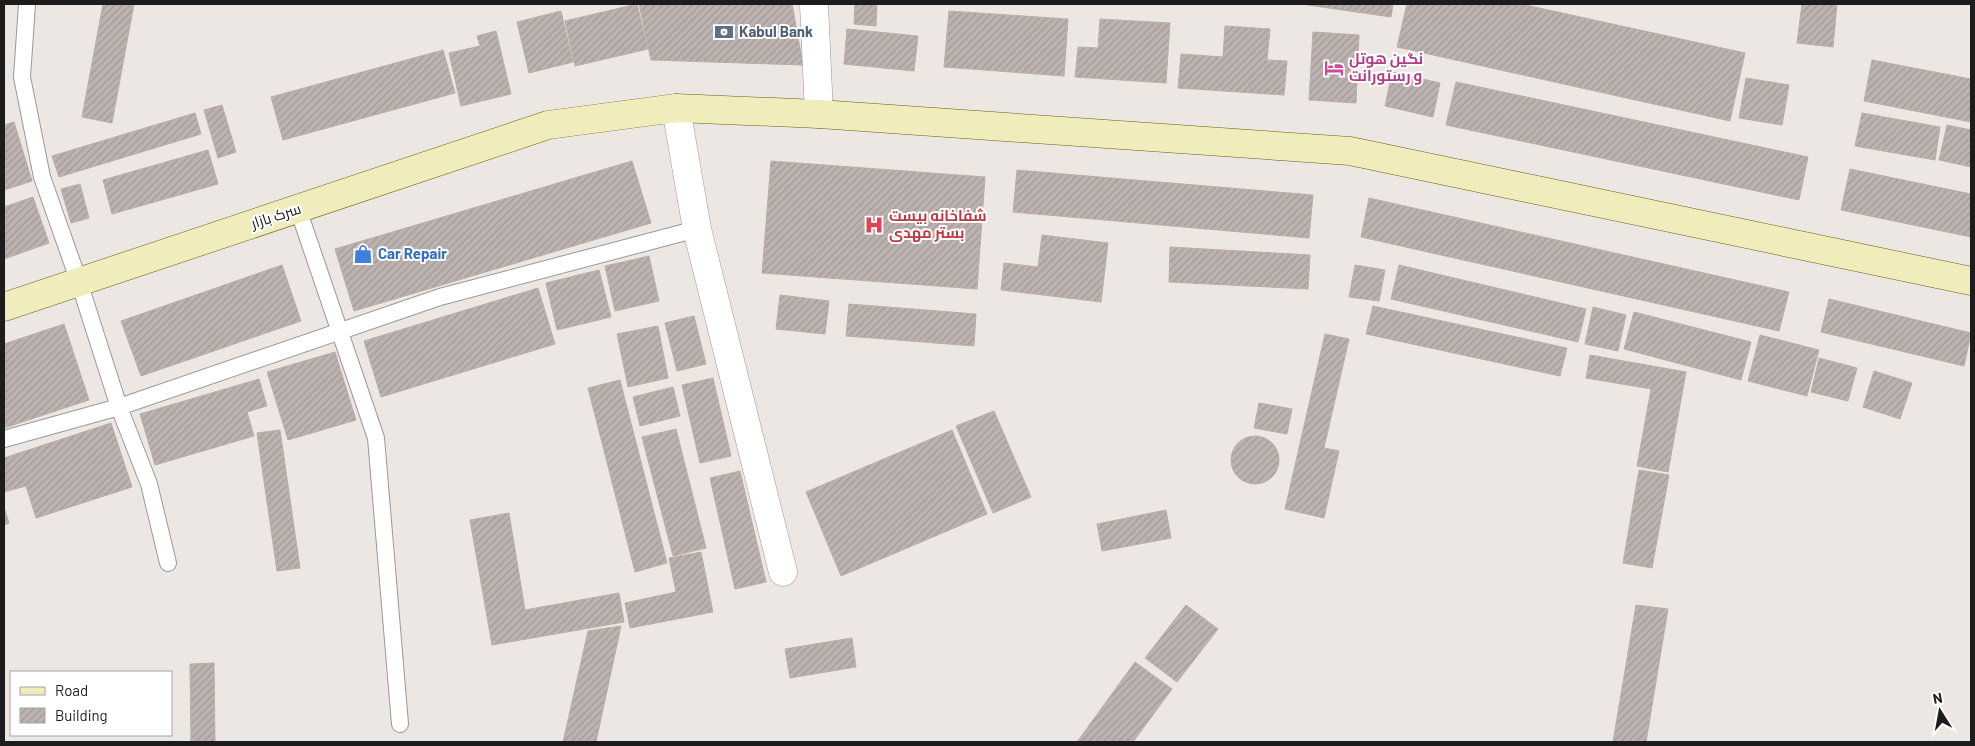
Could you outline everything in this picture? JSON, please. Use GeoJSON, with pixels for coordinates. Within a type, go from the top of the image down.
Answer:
{"type":"FeatureCollection","features":[{"type":"Feature","properties":{"kind":"main road","name":"سرک بازار"},"geometry":{"type":"LineString","coordinates":[[4,307],[548,126],[676,108],[819,114],[1350,151],[1971,281]]}},
{"type":"Feature","properties":{"kind":"street"},"geometry":{"type":"LineString","coordinates":[[814,4],[819,114]]}},
{"type":"Feature","properties":{"kind":"street"},"geometry":{"type":"LineString","coordinates":[[676,108],[697,229],[783,572]]}},
{"type":"Feature","properties":{"kind":"lane"},"geometry":{"type":"LineString","coordinates":[[27,4],[22,77],[42,177],[79,282],[119,407],[149,484],[168,562]]}},
{"type":"Feature","properties":{"kind":"lane"},"geometry":{"type":"LineString","coordinates":[[298,209],[376,438],[400,724]]}},
{"type":"Feature","properties":{"kind":"lane"},"geometry":{"type":"LineString","coordinates":[[4,439],[119,407],[440,297],[697,229]]}},
{"type":"Feature","properties":{"kind":"building"},"geometry":{"type":"Polygon","coordinates":[[[103,4],[134,4],[112,123],[82,117],[103,4]]]}},
{"type":"Feature","properties":{"kind":"building"},"geometry":{"type":"Polygon","coordinates":[[[637,4],[648,49],[575,66],[565,21],[637,4]]]}},
{"type":"Feature","properties":{"kind":"building"},"geometry":{"type":"Polygon","coordinates":[[[639,4],[792,4],[803,65],[651,60],[639,4]]]}},
{"type":"Feature","properties":{"kind":"building"},"geometry":{"type":"Polygon","coordinates":[[[855,4],[877,4],[876,26],[854,24],[855,4]]]}},
{"type":"Feature","properties":{"kind":"building"},"geometry":{"type":"Polygon","coordinates":[[[1301,4],[1393,4],[1391,17],[1301,4]]]}},
{"type":"Feature","properties":{"kind":"building"},"geometry":{"type":"Polygon","coordinates":[[[1407,4],[1521,4],[1745,53],[1730,121],[1397,47],[1407,4]]]}},
{"type":"Feature","properties":{"kind":"building"},"geometry":{"type":"Polygon","coordinates":[[[1802,4],[1837,4],[1833,47],[1797,43],[1802,4]]]}},
{"type":"Feature","properties":{"kind":"building"},"geometry":{"type":"Polygon","coordinates":[[[561,11],[573,62],[529,73],[517,22],[561,11]]]}},
{"type":"Feature","properties":{"kind":"building"},"geometry":{"type":"Polygon","coordinates":[[[949,11],[1068,19],[1064,76],[944,67],[949,11]]]}},
{"type":"Feature","properties":{"kind":"building"},"geometry":{"type":"Polygon","coordinates":[[[1100,19],[1170,23],[1166,83],[1075,77],[1078,47],[1098,48],[1100,19]]]}},
{"type":"Feature","properties":{"kind":"building"},"geometry":{"type":"Polygon","coordinates":[[[1225,26],[1270,29],[1267,60],[1287,61],[1284,95],[1178,88],[1181,54],[1223,57],[1225,26]]]}},
{"type":"Feature","properties":{"kind":"building"},"geometry":{"type":"Polygon","coordinates":[[[847,29],[918,36],[914,71],[844,64],[847,29]]]}},
{"type":"Feature","properties":{"kind":"building"},"geometry":{"type":"Polygon","coordinates":[[[496,31],[511,94],[461,106],[449,53],[480,46],[477,36],[496,31]]]}},
{"type":"Feature","properties":{"kind":"building","name":"نگین هوتل و رستورانت"},"geometry":{"type":"Polygon","coordinates":[[[1313,32],[1359,35],[1356,103],[1309,100],[1313,32]]]}},
{"type":"Feature","properties":{"kind":"building"},"geometry":{"type":"Polygon","coordinates":[[[443,50],[455,93],[283,140],[271,97],[443,50]]]}},
{"type":"Feature","properties":{"kind":"building"},"geometry":{"type":"Polygon","coordinates":[[[1872,60],[1971,79],[1971,122],[1864,101],[1872,60]]]}},
{"type":"Feature","properties":{"kind":"building"},"geometry":{"type":"Polygon","coordinates":[[[1392,72],[1440,83],[1433,117],[1385,106],[1392,72]]]}},
{"type":"Feature","properties":{"kind":"building"},"geometry":{"type":"Polygon","coordinates":[[[1746,78],[1789,85],[1782,125],[1739,118],[1746,78]]]}},
{"type":"Feature","properties":{"kind":"building"},"geometry":{"type":"Polygon","coordinates":[[[1456,82],[1808,157],[1799,200],[1446,125],[1456,82]]]}},
{"type":"Feature","properties":{"kind":"building"},"geometry":{"type":"Polygon","coordinates":[[[222,105],[236,152],[218,158],[204,110],[222,105]]]}},
{"type":"Feature","properties":{"kind":"building"},"geometry":{"type":"Polygon","coordinates":[[[195,113],[201,134],[59,177],[52,156],[195,113]]]}},
{"type":"Feature","properties":{"kind":"building"},"geometry":{"type":"Polygon","coordinates":[[[1862,113],[1940,127],[1935,160],[1855,146],[1862,113]]]}},
{"type":"Feature","properties":{"kind":"building"},"geometry":{"type":"Polygon","coordinates":[[[14,122],[32,181],[4,190],[4,125],[14,122]]]}},
{"type":"Feature","properties":{"kind":"building"},"geometry":{"type":"Polygon","coordinates":[[[1947,125],[1971,130],[1971,167],[1939,160],[1947,125]]]}},
{"type":"Feature","properties":{"kind":"building"},"geometry":{"type":"Polygon","coordinates":[[[208,150],[218,184],[112,214],[103,180],[208,150]]]}},
{"type":"Feature","properties":{"kind":"building"},"geometry":{"type":"Polygon","coordinates":[[[632,161],[651,223],[354,311],[335,249],[632,161]]]}},
{"type":"Feature","properties":{"kind":"building","name":"شفاخانه بیست بستر مهدی"},"geometry":{"type":"Polygon","coordinates":[[[771,161],[985,177],[977,289],[762,273],[771,161]]]}},
{"type":"Feature","properties":{"kind":"building"},"geometry":{"type":"Polygon","coordinates":[[[1850,169],[1971,194],[1971,237],[1841,210],[1850,169]]]}},
{"type":"Feature","properties":{"kind":"building"},"geometry":{"type":"Polygon","coordinates":[[[1017,170],[1313,195],[1309,238],[1013,212],[1017,170]]]}},
{"type":"Feature","properties":{"kind":"building"},"geometry":{"type":"Polygon","coordinates":[[[80,184],[89,218],[71,223],[61,189],[80,184]]]}},
{"type":"Feature","properties":{"kind":"building"},"geometry":{"type":"Polygon","coordinates":[[[33,197],[49,243],[4,259],[4,207],[33,197]]]}},
{"type":"Feature","properties":{"kind":"building"},"geometry":{"type":"Polygon","coordinates":[[[1369,198],[1789,292],[1779,331],[1361,237],[1369,198]]]}},
{"type":"Feature","properties":{"kind":"building"},"geometry":{"type":"Polygon","coordinates":[[[1042,235],[1108,243],[1101,302],[1001,290],[1004,263],[1038,267],[1042,235]]]}},
{"type":"Feature","properties":{"kind":"building"},"geometry":{"type":"Polygon","coordinates":[[[1170,247],[1310,255],[1308,289],[1169,282],[1170,247]]]}},
{"type":"Feature","properties":{"kind":"building"},"geometry":{"type":"Polygon","coordinates":[[[649,256],[659,301],[615,311],[605,266],[649,256]]]}},
{"type":"Feature","properties":{"kind":"building"},"geometry":{"type":"Polygon","coordinates":[[[282,265],[301,321],[141,376],[121,321],[282,265]]]}},
{"type":"Feature","properties":{"kind":"building"},"geometry":{"type":"Polygon","coordinates":[[[1355,265],[1385,270],[1379,301],[1349,297],[1355,265]]]}},
{"type":"Feature","properties":{"kind":"building"},"geometry":{"type":"Polygon","coordinates":[[[1399,265],[1586,309],[1578,342],[1391,299],[1399,265]]]}},
{"type":"Feature","properties":{"kind":"building"},"geometry":{"type":"Polygon","coordinates":[[[599,270],[611,317],[557,330],[546,283],[599,270]]]}},
{"type":"Feature","properties":{"kind":"building"},"geometry":{"type":"Polygon","coordinates":[[[538,288],[555,344],[381,397],[364,341],[538,288]]]}},
{"type":"Feature","properties":{"kind":"building"},"geometry":{"type":"Polygon","coordinates":[[[780,295],[829,301],[825,334],[776,329],[780,295]]]}},
{"type":"Feature","properties":{"kind":"building"},"geometry":{"type":"Polygon","coordinates":[[[1829,299],[1971,333],[1964,366],[1821,332],[1829,299]]]}},
{"type":"Feature","properties":{"kind":"building"},"geometry":{"type":"Polygon","coordinates":[[[849,304],[976,314],[974,346],[846,336],[849,304]]]}},
{"type":"Feature","properties":{"kind":"building"},"geometry":{"type":"Polygon","coordinates":[[[1373,306],[1567,348],[1560,376],[1366,334],[1373,306]]]}},
{"type":"Feature","properties":{"kind":"building"},"geometry":{"type":"Polygon","coordinates":[[[1593,307],[1626,315],[1618,351],[1585,344],[1593,307]]]}},
{"type":"Feature","properties":{"kind":"building"},"geometry":{"type":"Polygon","coordinates":[[[1634,312],[1751,342],[1741,380],[1624,349],[1634,312]]]}},
{"type":"Feature","properties":{"kind":"building"},"geometry":{"type":"Polygon","coordinates":[[[694,316],[706,364],[677,371],[665,323],[694,316]]]}},
{"type":"Feature","properties":{"kind":"building"},"geometry":{"type":"Polygon","coordinates":[[[64,324],[89,400],[4,428],[4,344],[64,324]]]}},
{"type":"Feature","properties":{"kind":"building"},"geometry":{"type":"Polygon","coordinates":[[[658,326],[668,378],[628,387],[617,334],[658,326]]]}},
{"type":"Feature","properties":{"kind":"building"},"geometry":{"type":"Polygon","coordinates":[[[1325,334],[1349,339],[1324,448],[1339,451],[1324,518],[1285,509],[1325,334]]]}},
{"type":"Feature","properties":{"kind":"building"},"geometry":{"type":"Polygon","coordinates":[[[1760,335],[1819,350],[1807,396],[1748,381],[1760,335]]]}},
{"type":"Feature","properties":{"kind":"building"},"geometry":{"type":"Polygon","coordinates":[[[335,352],[356,420],[288,440],[267,372],[335,352]]]}},
{"type":"Feature","properties":{"kind":"building"},"geometry":{"type":"Polygon","coordinates":[[[1590,355],[1686,372],[1668,472],[1637,466],[1651,389],[1586,378],[1590,355]]]}},
{"type":"Feature","properties":{"kind":"building"},"geometry":{"type":"Polygon","coordinates":[[[1819,358],[1857,368],[1848,401],[1811,392],[1819,358]]]}},
{"type":"Feature","properties":{"kind":"building"},"geometry":{"type":"Polygon","coordinates":[[[1874,371],[1912,383],[1900,419],[1863,407],[1874,371]]]}},
{"type":"Feature","properties":{"kind":"building"},"geometry":{"type":"Polygon","coordinates":[[[713,378],[731,456],[700,463],[682,385],[713,378]]]}},
{"type":"Feature","properties":{"kind":"building"},"geometry":{"type":"Polygon","coordinates":[[[259,379],[267,406],[247,412],[254,436],[155,465],[140,414],[259,379]]]}},
{"type":"Feature","properties":{"kind":"building"},"geometry":{"type":"Polygon","coordinates":[[[620,380],[667,563],[635,572],[588,388],[620,380]]]}},
{"type":"Feature","properties":{"kind":"building"},"geometry":{"type":"Polygon","coordinates":[[[673,387],[680,416],[640,426],[633,397],[673,387]]]}},
{"type":"Feature","properties":{"kind":"building"},"geometry":{"type":"Polygon","coordinates":[[[1259,403],[1292,409],[1287,434],[1254,428],[1259,403]]]}},
{"type":"Feature","properties":{"kind":"building"},"geometry":{"type":"Polygon","coordinates":[[[994,411],[1031,497],[993,513],[956,426],[994,411]]]}},
{"type":"Feature","properties":{"kind":"building"},"geometry":{"type":"Polygon","coordinates":[[[111,423],[132,487],[36,518],[26,486],[4,492],[4,458],[111,423]]]}},
{"type":"Feature","properties":{"kind":"building"},"geometry":{"type":"Polygon","coordinates":[[[676,429],[706,548],[673,556],[642,437],[676,429]]]}},
{"type":"Feature","properties":{"kind":"building"},"geometry":{"type":"Polygon","coordinates":[[[280,430],[300,568],[277,571],[257,433],[280,430]]]}},
{"type":"Feature","properties":{"kind":"building"},"geometry":{"type":"Polygon","coordinates":[[[952,430],[987,514],[841,576],[806,492],[952,430]]]}},
{"type":"Feature","properties":{"kind":"building"},"geometry":{"type":"Polygon","coordinates":[[[1255,436],[1264,438],[1272,443],[1277,451],[1279,460],[1277,469],[1272,477],[1264,482],[1255,484],[1246,482],[1238,477],[1233,469],[1231,460],[1233,451],[1238,443],[1246,438],[1255,436]]]}},
{"type":"Feature","properties":{"kind":"building"},"geometry":{"type":"Polygon","coordinates":[[[1639,470],[1669,475],[1652,568],[1623,563],[1639,470]]]}},
{"type":"Feature","properties":{"kind":"building"},"geometry":{"type":"Polygon","coordinates":[[[740,471],[766,582],[735,589],[710,478],[740,471]]]}},
{"type":"Feature","properties":{"kind":"building"},"geometry":{"type":"Polygon","coordinates":[[[4,507],[9,523],[4,525],[4,507]]]}},
{"type":"Feature","properties":{"kind":"building"},"geometry":{"type":"Polygon","coordinates":[[[1166,510],[1171,538],[1102,551],[1097,524],[1166,510]]]}},
{"type":"Feature","properties":{"kind":"building"},"geometry":{"type":"Polygon","coordinates":[[[509,513],[525,610],[619,593],[624,622],[492,645],[470,520],[509,513]]]}},
{"type":"Feature","properties":{"kind":"building"},"geometry":{"type":"Polygon","coordinates":[[[701,552],[713,612],[630,628],[625,603],[676,592],[669,558],[701,552]]]}},
{"type":"Feature","properties":{"kind":"building"},"geometry":{"type":"Polygon","coordinates":[[[1186,605],[1218,629],[1177,682],[1145,658],[1186,605]]]}},
{"type":"Feature","properties":{"kind":"building"},"geometry":{"type":"Polygon","coordinates":[[[1636,605],[1668,609],[1646,742],[1613,742],[1636,605]]]}},
{"type":"Feature","properties":{"kind":"building"},"geometry":{"type":"Polygon","coordinates":[[[621,626],[596,742],[563,742],[588,631],[621,626]]]}},
{"type":"Feature","properties":{"kind":"building"},"geometry":{"type":"Polygon","coordinates":[[[852,638],[856,667],[790,678],[785,649],[852,638]]]}},
{"type":"Feature","properties":{"kind":"building"},"geometry":{"type":"Polygon","coordinates":[[[1135,662],[1172,689],[1133,742],[1077,742],[1135,662]]]}},
{"type":"Feature","properties":{"kind":"building"},"geometry":{"type":"Polygon","coordinates":[[[214,663],[215,742],[191,742],[190,664],[214,663]]]}},
{"type":"Feature","properties":{"kind":"place","name":"Kabul Bank"},"geometry":{"type":"Point","coordinates":[724,32]}},
{"type":"Feature","properties":{"kind":"place","name":"نگین هوتل و رستورانت"},"geometry":{"type":"Point","coordinates":[1334,68]}},
{"type":"Feature","properties":{"kind":"place","name":"شفاخانه بیست بستر مهدی"},"geometry":{"type":"Point","coordinates":[874,225]}},
{"type":"Feature","properties":{"kind":"place","name":"Car Repair"},"geometry":{"type":"Point","coordinates":[363,254]}}]}
